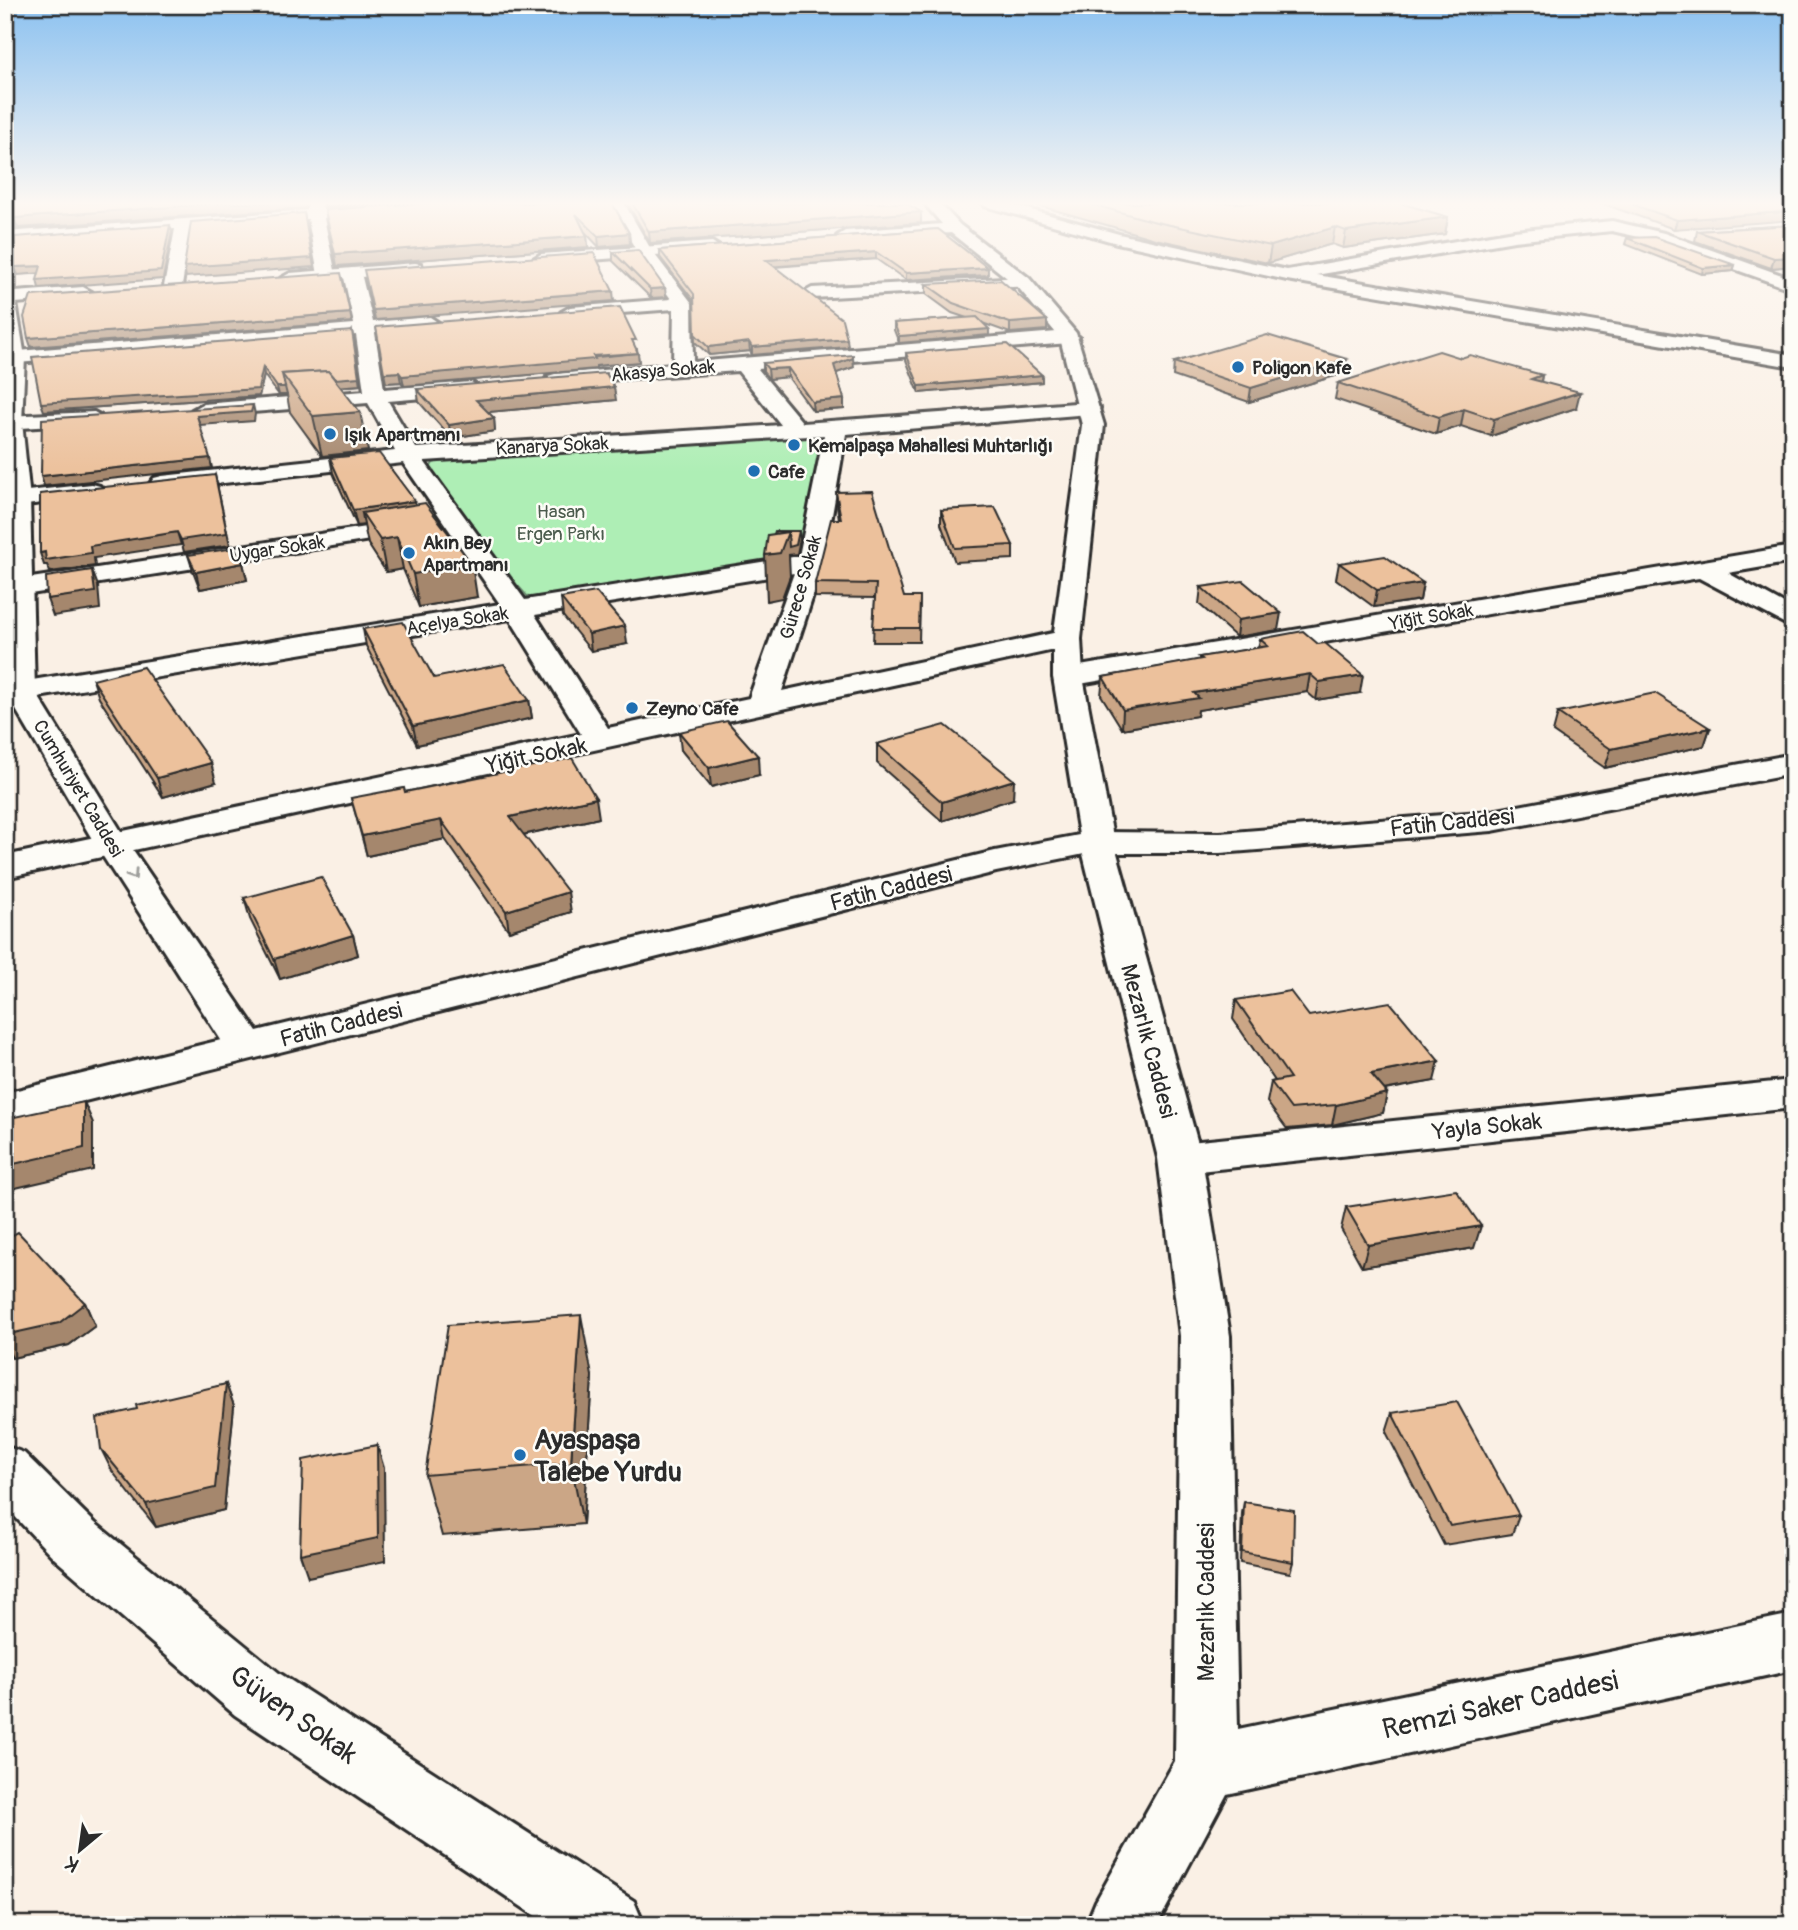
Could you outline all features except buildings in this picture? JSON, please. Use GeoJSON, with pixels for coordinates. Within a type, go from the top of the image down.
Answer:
{"type":"FeatureCollection","features":[{"type":"Feature","properties":{"kind":"street"},"geometry":{"type":"LineString","coordinates":[[6,298],[75,293]]}},
{"type":"Feature","properties":{"kind":"street"},"geometry":{"type":"LineString","coordinates":[[357,293],[375,397],[409,456],[452,521],[518,610],[601,741]]}},
{"type":"Feature","properties":{"kind":"street"},"geometry":{"type":"LineString","coordinates":[[676,293],[683,303],[683,368]]}},
{"type":"Feature","properties":{"kind":"street","name":"Mezarlık Caddesi"},"geometry":{"type":"LineString","coordinates":[[1032,293],[1069,337],[1093,425],[1067,639],[1068,677],[1097,842],[1180,1158],[1205,1336],[1207,1767],[1121,1925]]}},
{"type":"Feature","properties":{"kind":"street"},"geometry":{"type":"LineString","coordinates":[[1388,293],[1793,361]]}},
{"type":"Feature","properties":{"kind":"street","name":"Cumhuriyet Caddesi"},"geometry":{"type":"LineString","coordinates":[[6,298],[10,358],[8,422],[18,588],[20,691],[112,844],[247,1048]]}},
{"type":"Feature","properties":{"kind":"street"},"geometry":{"type":"LineString","coordinates":[[545,314],[683,303]]}},
{"type":"Feature","properties":{"kind":"street"},"geometry":{"type":"LineString","coordinates":[[10,358],[448,322]]}},
{"type":"Feature","properties":{"kind":"street","name":"Akasya Sokak"},"geometry":{"type":"LineString","coordinates":[[536,382],[1069,337]]}},
{"type":"Feature","properties":{"kind":"street"},"geometry":{"type":"LineString","coordinates":[[742,363],[798,431]]}},
{"type":"Feature","properties":{"kind":"street"},"geometry":{"type":"LineString","coordinates":[[183,412],[495,386]]}},
{"type":"Feature","properties":{"kind":"street","name":"Kanarya Sokak"},"geometry":{"type":"LineString","coordinates":[[139,486],[409,456],[798,431],[1089,408]]}},
{"type":"Feature","properties":{"kind":"street"},"geometry":{"type":"LineString","coordinates":[[8,422],[114,417]]}},
{"type":"Feature","properties":{"kind":"street","name":"Gürece Sokak"},"geometry":{"type":"LineString","coordinates":[[763,702],[811,562],[836,428]]}},
{"type":"Feature","properties":{"kind":"street"},"geometry":{"type":"LineString","coordinates":[[13,510],[112,489]]}},
{"type":"Feature","properties":{"kind":"street","name":"Uygar Sokak"},"geometry":{"type":"LineString","coordinates":[[18,588],[452,521]]}},
{"type":"Feature","properties":{"kind":"street","name":"Yiğit Sokak"},"geometry":{"type":"LineString","coordinates":[[1068,677],[1793,554]]}},
{"type":"Feature","properties":{"kind":"street","name":"Açelya Sokak"},"geometry":{"type":"LineString","coordinates":[[20,691],[811,562]]}},
{"type":"Feature","properties":{"kind":"street"},"geometry":{"type":"LineString","coordinates":[[1704,570],[1793,620]]}},
{"type":"Feature","properties":{"kind":"street","name":"Yiğit Sokak"},"geometry":{"type":"LineString","coordinates":[[5,867],[601,741],[763,702],[1067,639]]}},
{"type":"Feature","properties":{"kind":"street","name":"Fatih Caddesi"},"geometry":{"type":"LineString","coordinates":[[5,1107],[995,862],[1097,842],[1220,844],[1492,821],[1793,764]]}},
{"type":"Feature","properties":{"kind":"street","name":"Yayla Sokak"},"geometry":{"type":"LineString","coordinates":[[1180,1158],[1793,1094]]}},
{"type":"Feature","properties":{"kind":"street","name":"Güven Sokak"},"geometry":{"type":"LineString","coordinates":[[5,1469],[75,1541],[257,1694],[610,1925]]}},
{"type":"Feature","properties":{"kind":"street","name":"Remzi Saker Caddesi"},"geometry":{"type":"LineString","coordinates":[[1207,1767],[1793,1642]]}},
{"type":"Feature","properties":{"kind":"green space","name":"Hasan Ergen Parkı"},"geometry":{"type":"Polygon","coordinates":[[[815,436],[825,440],[798,554],[543,599],[529,598],[518,586],[430,468],[433,463],[457,455],[815,436]]]}},
{"type":"Feature","properties":{"kind":"place","name":"Poligon Kafe"},"geometry":{"type":"Point","coordinates":[1238,367]}},
{"type":"Feature","properties":{"kind":"place","name":"Işık Apartmanı"},"geometry":{"type":"Point","coordinates":[330,434]}},
{"type":"Feature","properties":{"kind":"place","name":"Kemalpaşa Mahallesi Muhtarlığı"},"geometry":{"type":"Point","coordinates":[794,445]}},
{"type":"Feature","properties":{"kind":"place","name":"Cafe"},"geometry":{"type":"Point","coordinates":[754,471]}},
{"type":"Feature","properties":{"kind":"place","name":"Akın Bey Apartmanı"},"geometry":{"type":"Point","coordinates":[409,553]}},
{"type":"Feature","properties":{"kind":"place","name":"Zeyno Cafe"},"geometry":{"type":"Point","coordinates":[632,708]}},
{"type":"Feature","properties":{"kind":"place","name":"Ayaspaşa Talebe Yurdu"},"geometry":{"type":"Point","coordinates":[520,1455]}}]}
